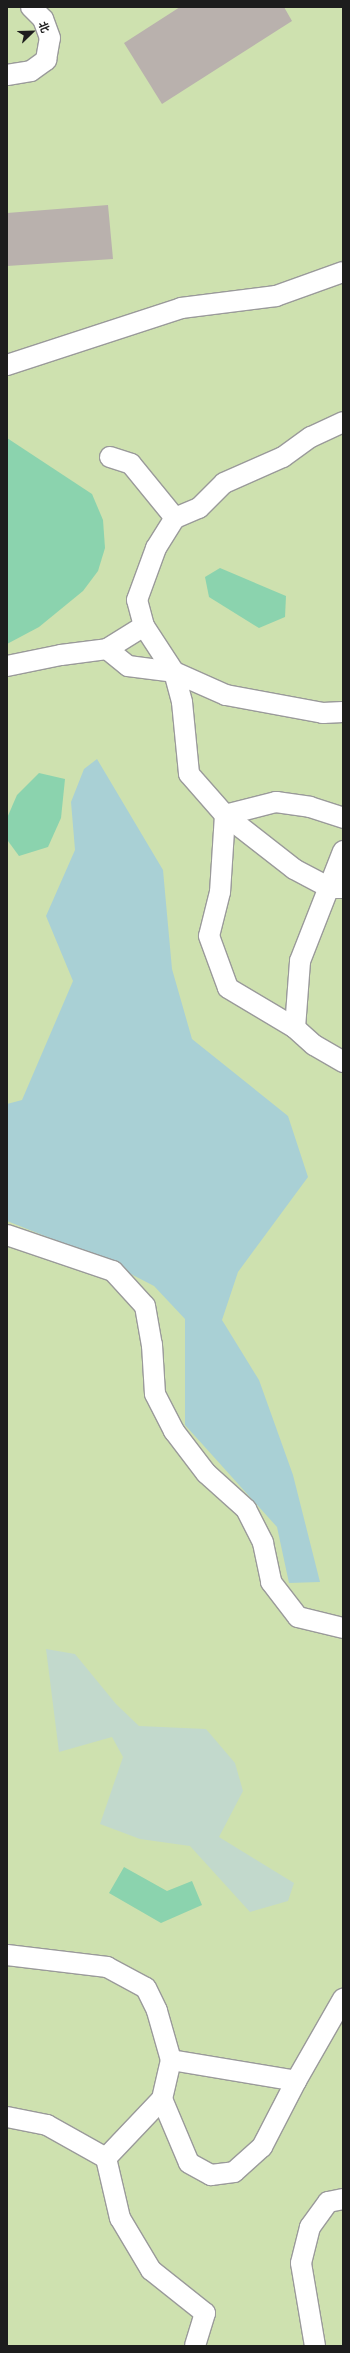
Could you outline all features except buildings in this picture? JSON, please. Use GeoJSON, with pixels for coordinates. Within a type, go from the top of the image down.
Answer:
{"type":"FeatureCollection","features":[{"type":"Feature","properties":{"kind":"lane"},"geometry":{"type":"LineString","coordinates":[[7,75],[32,71],[46,60],[50,38],[43,19],[31,7]]}},
{"type":"Feature","properties":{"kind":"lane"},"geometry":{"type":"LineString","coordinates":[[7,365],[181,308],[276,296],[343,272]]}},
{"type":"Feature","properties":{"kind":"lane"},"geometry":{"type":"LineString","coordinates":[[337,888],[294,869],[225,815],[189,774],[182,702],[174,672],[144,626],[137,600],[156,548],[175,518],[199,508],[224,483],[283,457],[311,437],[343,422]]}},
{"type":"Feature","properties":{"kind":"lane"},"geometry":{"type":"LineString","coordinates":[[110,457],[131,464],[175,518]]}},
{"type":"Feature","properties":{"kind":"lane"},"geometry":{"type":"LineString","coordinates":[[7,666],[61,655],[107,649],[144,626]]}},
{"type":"Feature","properties":{"kind":"lane"},"geometry":{"type":"LineString","coordinates":[[107,649],[128,666],[174,672],[226,695],[323,714],[343,712]]}},
{"type":"Feature","properties":{"kind":"lane"},"geometry":{"type":"LineString","coordinates":[[225,815],[276,802],[310,807],[343,818]]}},
{"type":"Feature","properties":{"kind":"lane"},"geometry":{"type":"LineString","coordinates":[[225,815],[220,892],[210,936],[228,988],[295,1028],[314,1045],[343,1062]]}},
{"type":"Feature","properties":{"kind":"lane"},"geometry":{"type":"LineString","coordinates":[[295,1028],[300,961],[337,888],[343,851]]}},
{"type":"Feature","properties":{"kind":"lane"},"geometry":{"type":"LineString","coordinates":[[7,1236],[113,1271],[145,1306],[152,1345],[155,1394],[174,1431],[206,1473],[246,1509],[263,1543],[271,1582],[298,1617],[343,1628]]}},
{"type":"Feature","properties":{"kind":"lane"},"geometry":{"type":"LineString","coordinates":[[7,1955],[107,1967],[146,1988],[157,2011],[171,2060],[162,2099],[106,2158]]}},
{"type":"Feature","properties":{"kind":"lane"},"geometry":{"type":"LineString","coordinates":[[162,2099],[189,2163],[211,2175],[234,2172],[262,2148],[296,2081],[343,1999]]}},
{"type":"Feature","properties":{"kind":"lane"},"geometry":{"type":"LineString","coordinates":[[171,2060],[296,2081]]}},
{"type":"Feature","properties":{"kind":"lane"},"geometry":{"type":"LineString","coordinates":[[7,2117],[47,2125],[106,2158],[120,2218],[151,2270],[205,2313],[195,2346]]}},
{"type":"Feature","properties":{"kind":"lane"},"geometry":{"type":"LineString","coordinates":[[315,2346],[300,2263],[310,2227],[328,2202],[343,2199]]}},
{"type":"Feature","properties":{"kind":"green space"},"geometry":{"type":"Polygon","coordinates":[[[7,7],[343,7],[343,2346],[7,2346],[7,7]]]}},
{"type":"Feature","properties":{"kind":"green space"},"geometry":{"type":"Polygon","coordinates":[[[7,438],[92,494],[103,520],[105,548],[98,571],[83,591],[39,627],[7,644],[7,438]]]}},
{"type":"Feature","properties":{"kind":"green space"},"geometry":{"type":"Polygon","coordinates":[[[220,568],[286,596],[285,617],[259,628],[209,597],[205,577],[220,568]]]}},
{"type":"Feature","properties":{"kind":"green space"},"geometry":{"type":"Polygon","coordinates":[[[39,773],[65,779],[61,818],[48,847],[19,856],[8,841],[7,818],[17,795],[39,773]]]}},
{"type":"Feature","properties":{"kind":"green space"},"geometry":{"type":"Polygon","coordinates":[[[46,1649],[75,1654],[116,1704],[139,1726],[206,1729],[235,1763],[243,1791],[219,1837],[294,1883],[288,1901],[250,1912],[190,1846],[140,1839],[100,1824],[123,1757],[112,1737],[59,1752],[46,1649]]]}},
{"type":"Feature","properties":{"kind":"green space"},"geometry":{"type":"Polygon","coordinates":[[[124,1867],[167,1891],[192,1881],[202,1905],[161,1923],[109,1893],[124,1867]]]}},
{"type":"Feature","properties":{"kind":"water"},"geometry":{"type":"Polygon","coordinates":[[[97,759],[163,870],[172,969],[192,1039],[288,1116],[308,1177],[238,1272],[222,1320],[259,1380],[293,1475],[320,1582],[289,1583],[277,1527],[185,1425],[185,1319],[154,1286],[98,1257],[7,1221],[7,1104],[22,1100],[73,981],[46,916],[75,850],[71,802],[84,769],[97,759]]]}}]}
